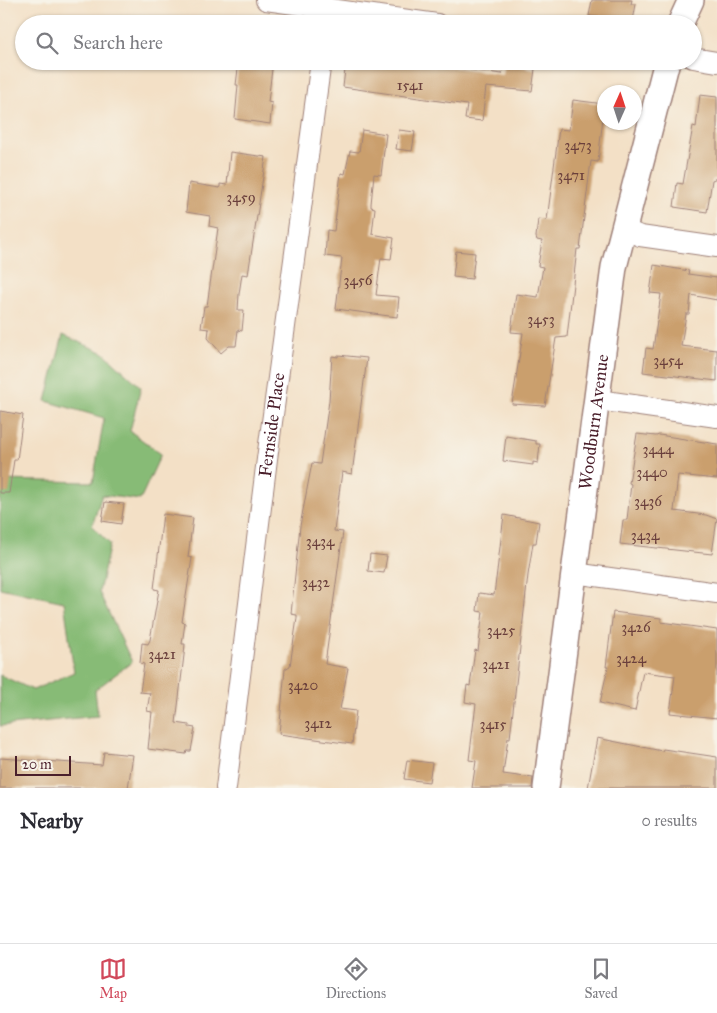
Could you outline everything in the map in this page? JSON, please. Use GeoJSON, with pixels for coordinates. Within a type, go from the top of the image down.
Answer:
{"type":"FeatureCollection","features":[{"type":"Feature","properties":{"kind":"street"},"geometry":{"type":"LineString","coordinates":[[266,0],[321,15]]}},
{"type":"Feature","properties":{"kind":"street"},"geometry":{"type":"LineString","coordinates":[[684,15],[691,0]]}},
{"type":"Feature","properties":{"kind":"street"},"geometry":{"type":"LineString","coordinates":[[702,60],[717,62]]}},
{"type":"Feature","properties":{"kind":"street","name":"Fernside Place"},"geometry":{"type":"LineString","coordinates":[[226,788],[267,459],[321,70]]}},
{"type":"Feature","properties":{"kind":"street","name":"Woodburn Avenue"},"geometry":{"type":"LineString","coordinates":[[546,788],[614,267],[665,70]]}},
{"type":"Feature","properties":{"kind":"street"},"geometry":{"type":"LineString","coordinates":[[624,229],[640,236],[717,247]]}},
{"type":"Feature","properties":{"kind":"street"},"geometry":{"type":"LineString","coordinates":[[598,400],[717,416]]}},
{"type":"Feature","properties":{"kind":"street"},"geometry":{"type":"LineString","coordinates":[[574,573],[717,593]]}},
{"type":"Feature","properties":{"kind":"green space"},"geometry":{"type":"Polygon","coordinates":[[[63,335],[104,353],[141,387],[130,431],[161,454],[140,500],[102,495],[92,526],[110,544],[99,592],[132,662],[95,690],[98,716],[0,726],[0,675],[33,690],[74,672],[64,602],[0,588],[0,480],[93,482],[104,418],[46,401],[63,335]]]}},
{"type":"Feature","properties":{"kind":"building"},"geometry":{"type":"Polygon","coordinates":[[[592,0],[632,0],[631,4],[636,4],[634,15],[589,15],[592,0]]]}},
{"type":"Feature","properties":{"kind":"building"},"geometry":{"type":"Polygon","coordinates":[[[238,70],[272,70],[268,102],[272,103],[270,124],[235,119],[238,85],[236,85],[238,70]]]}},
{"type":"Feature","properties":{"kind":"building"},"geometry":{"type":"Polygon","coordinates":[[[345,70],[472,70],[502,74],[503,70],[535,70],[532,91],[486,87],[482,121],[465,119],[467,105],[343,87],[345,70]]]}},
{"type":"Feature","properties":{"kind":"building"},"geometry":{"type":"Polygon","coordinates":[[[700,95],[717,97],[717,178],[712,180],[707,212],[674,207],[677,183],[683,184],[693,126],[696,127],[700,95]]]}},
{"type":"Feature","properties":{"kind":"building"},"geometry":{"type":"Polygon","coordinates":[[[573,100],[597,103],[597,130],[602,130],[598,162],[591,161],[580,249],[577,249],[567,337],[556,338],[545,406],[512,404],[523,333],[511,332],[516,294],[538,297],[543,267],[538,266],[542,241],[537,240],[536,237],[538,219],[547,220],[559,129],[569,130],[573,100]]]}},
{"type":"Feature","properties":{"kind":"building"},"geometry":{"type":"Polygon","coordinates":[[[362,130],[386,134],[381,175],[374,174],[371,207],[375,208],[372,234],[394,238],[391,259],[381,258],[376,295],[399,297],[397,317],[336,309],[342,258],[325,256],[327,230],[334,231],[341,173],[345,174],[350,151],[359,152],[362,130]]]}},
{"type":"Feature","properties":{"kind":"building"},"geometry":{"type":"Polygon","coordinates":[[[399,130],[415,132],[412,151],[396,149],[399,130]]]}},
{"type":"Feature","properties":{"kind":"building"},"geometry":{"type":"Polygon","coordinates":[[[230,152],[266,157],[248,275],[242,274],[239,294],[238,310],[244,310],[242,331],[238,330],[236,346],[229,346],[221,353],[208,338],[209,329],[201,328],[204,306],[207,306],[218,228],[209,226],[210,216],[186,212],[189,183],[220,188],[220,184],[227,185],[230,152]]]}},
{"type":"Feature","properties":{"kind":"building"},"geometry":{"type":"Polygon","coordinates":[[[456,251],[475,253],[472,279],[453,277],[456,251]]]}},
{"type":"Feature","properties":{"kind":"building"},"geometry":{"type":"Polygon","coordinates":[[[654,265],[689,271],[688,274],[717,278],[717,300],[691,295],[689,314],[686,314],[681,346],[717,350],[717,381],[643,372],[646,348],[653,349],[661,294],[650,293],[654,265]]]}},
{"type":"Feature","properties":{"kind":"building"},"geometry":{"type":"Polygon","coordinates":[[[338,355],[367,358],[352,474],[342,472],[334,531],[343,532],[325,664],[348,668],[340,709],[356,711],[352,744],[279,734],[285,669],[290,666],[297,618],[297,615],[291,614],[300,526],[312,463],[320,464],[329,401],[332,356],[338,357],[338,355]]]}},
{"type":"Feature","properties":{"kind":"building"},"geometry":{"type":"Polygon","coordinates":[[[0,411],[23,415],[17,460],[14,460],[9,493],[0,493],[0,411]]]}},
{"type":"Feature","properties":{"kind":"building"},"geometry":{"type":"Polygon","coordinates":[[[637,434],[659,435],[717,444],[717,479],[678,475],[674,511],[706,515],[717,519],[712,554],[620,544],[623,520],[627,520],[631,484],[629,483],[637,434]]]}},
{"type":"Feature","properties":{"kind":"building"},"geometry":{"type":"Polygon","coordinates":[[[506,436],[536,441],[536,444],[540,444],[538,463],[533,462],[533,465],[503,461],[506,436]]]}},
{"type":"Feature","properties":{"kind":"building"},"geometry":{"type":"Polygon","coordinates":[[[105,502],[124,504],[121,524],[102,521],[105,502]]]}},
{"type":"Feature","properties":{"kind":"building"},"geometry":{"type":"Polygon","coordinates":[[[163,514],[193,518],[188,557],[192,558],[182,622],[185,623],[182,644],[185,644],[176,723],[195,728],[191,751],[187,751],[186,754],[148,749],[152,712],[147,711],[150,693],[140,692],[144,664],[140,663],[142,643],[148,644],[150,640],[159,590],[154,589],[163,514]]]}},
{"type":"Feature","properties":{"kind":"building"},"geometry":{"type":"Polygon","coordinates":[[[504,515],[539,522],[536,543],[533,543],[528,575],[510,738],[508,738],[503,774],[533,778],[532,788],[472,788],[476,761],[469,760],[476,704],[465,702],[467,685],[470,686],[475,650],[478,651],[483,612],[477,611],[479,593],[494,595],[504,515]]]}},
{"type":"Feature","properties":{"kind":"building"},"geometry":{"type":"Polygon","coordinates":[[[370,554],[387,556],[384,573],[368,571],[370,554]]]}},
{"type":"Feature","properties":{"kind":"building"},"geometry":{"type":"Polygon","coordinates":[[[613,612],[661,618],[661,622],[717,630],[717,718],[670,713],[675,676],[643,672],[635,711],[600,703],[608,667],[606,667],[613,612]]]}},
{"type":"Feature","properties":{"kind":"building"},"geometry":{"type":"Polygon","coordinates":[[[597,738],[662,751],[663,749],[717,757],[717,788],[588,788],[597,738]]]}},
{"type":"Feature","properties":{"kind":"building"},"geometry":{"type":"Polygon","coordinates":[[[104,752],[133,755],[128,788],[0,788],[0,758],[102,765],[104,752]]]}},
{"type":"Feature","properties":{"kind":"building"},"geometry":{"type":"Polygon","coordinates":[[[407,760],[432,763],[429,782],[404,779],[407,760]]]}}]}
